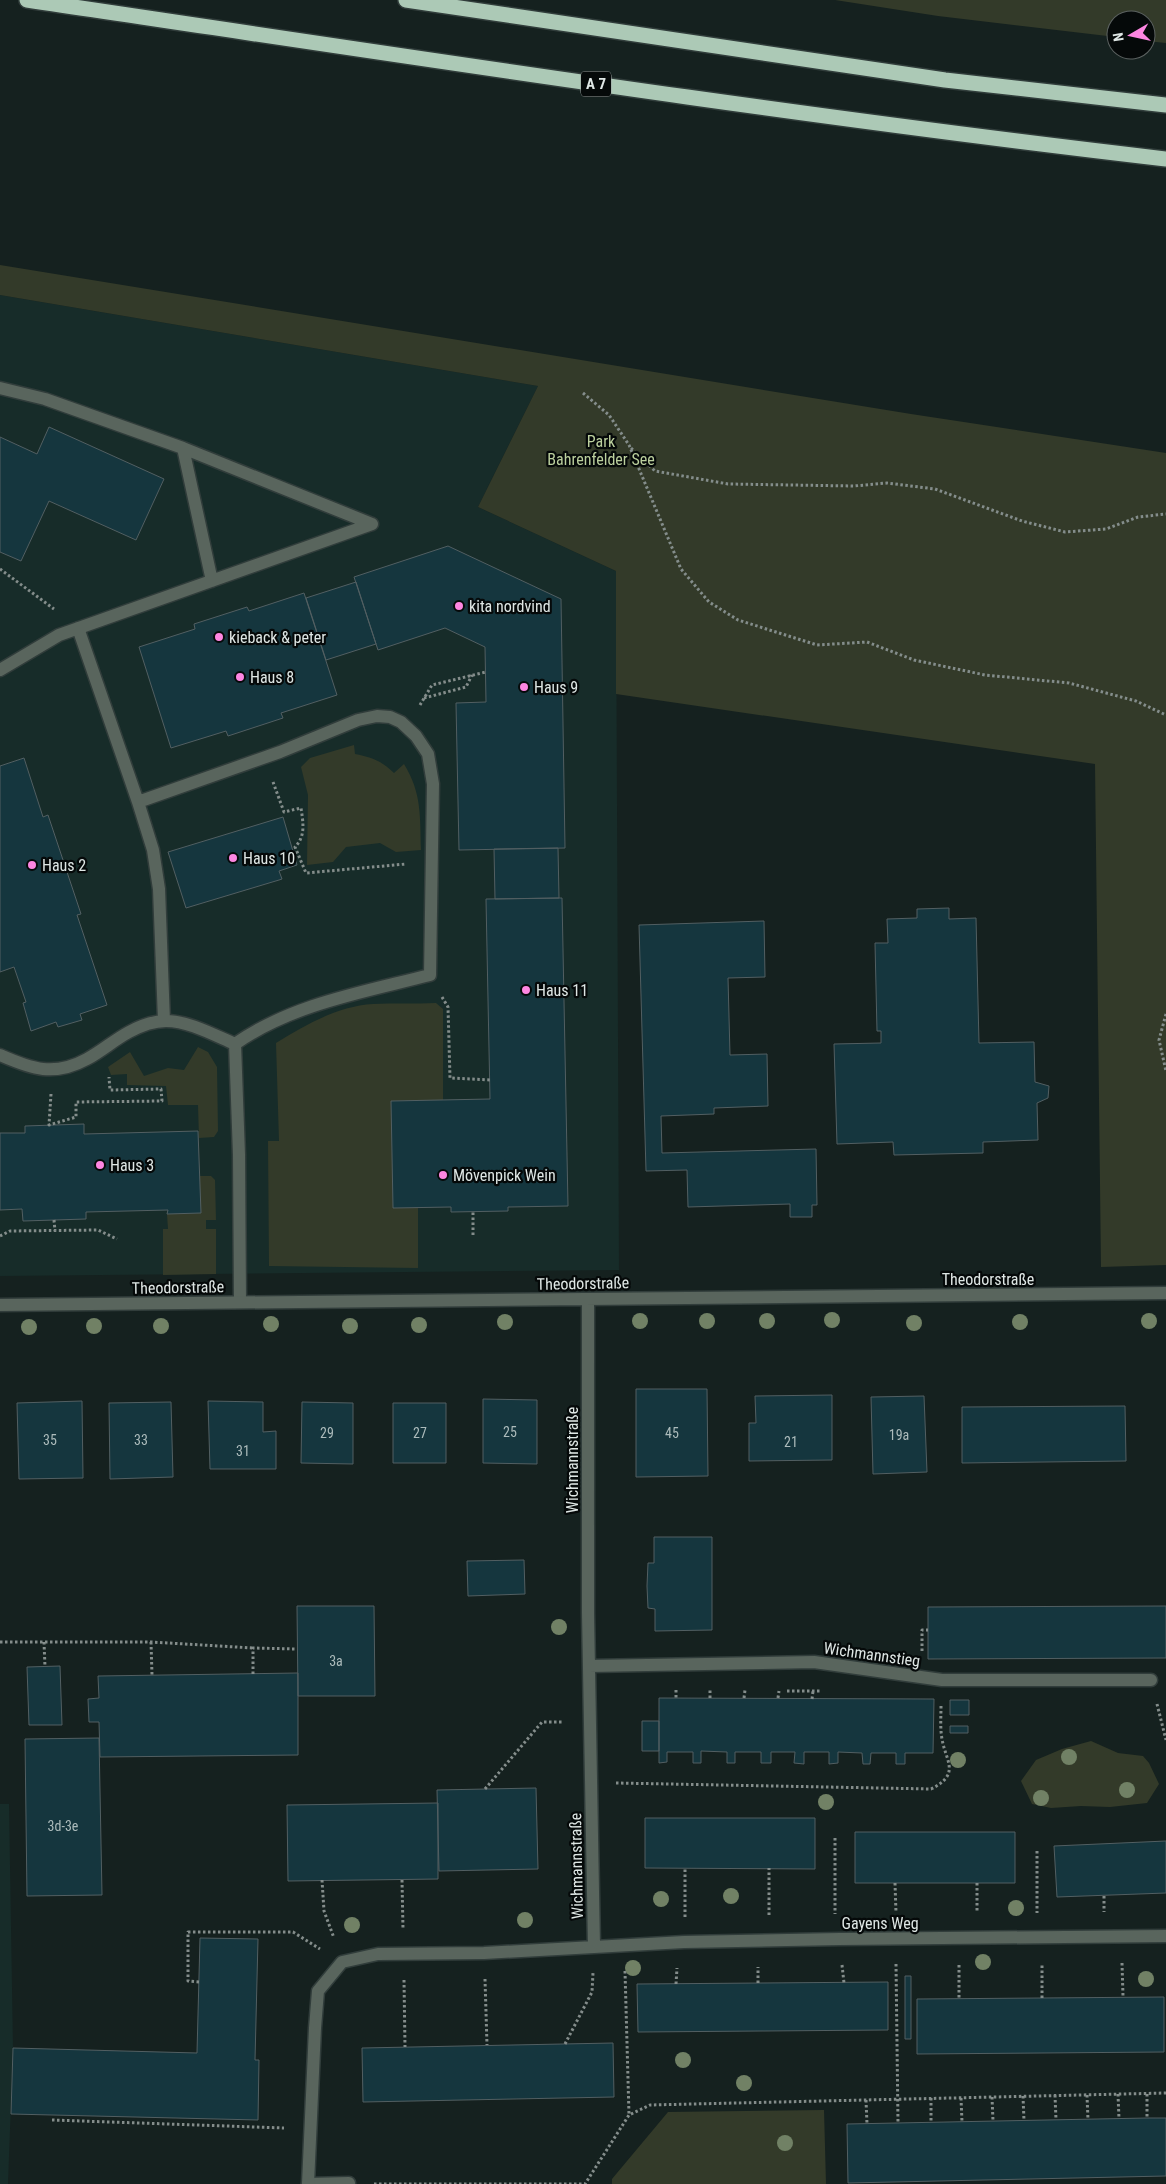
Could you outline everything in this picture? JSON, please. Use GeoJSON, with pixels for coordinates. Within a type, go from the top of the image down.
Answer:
{"type":"FeatureCollection","features":[{"type":"Feature","properties":{"kind":"highway","name":"A 7"},"geometry":{"type":"LineString","coordinates":[[27,0],[609,86],[1014,142],[1166,160]]}},
{"type":"Feature","properties":{"kind":"highway"},"geometry":{"type":"LineString","coordinates":[[406,0],[945,80],[1166,105]]}},
{"type":"Feature","properties":{"kind":"street"},"geometry":{"type":"LineString","coordinates":[[0,388],[45,399],[183,448],[372,524],[59,635],[0,670]]}},
{"type":"Feature","properties":{"kind":"street"},"geometry":{"type":"LineString","coordinates":[[183,448],[212,581]]}},
{"type":"Feature","properties":{"kind":"street"},"geometry":{"type":"LineString","coordinates":[[78,628],[138,802],[152,850],[159,888],[164,1021]]}},
{"type":"Feature","properties":{"kind":"street"},"geometry":{"type":"LineString","coordinates":[[138,802],[264,758],[358,720],[378,716],[390,717],[401,722],[416,736],[428,754],[434,784],[430,975],[321,1003],[256,1029],[235,1044]]}},
{"type":"Feature","properties":{"kind":"street"},"geometry":{"type":"LineString","coordinates":[[0,1055],[22,1065],[51,1071],[88,1059],[114,1040],[140,1026],[164,1021],[199,1029],[235,1044]]}},
{"type":"Feature","properties":{"kind":"street"},"geometry":{"type":"LineString","coordinates":[[235,1044],[240,1302]]}},
{"type":"Feature","properties":{"kind":"street","name":"Theodorstraße"},"geometry":{"type":"LineString","coordinates":[[0,1305],[1166,1294]]}},
{"type":"Feature","properties":{"kind":"street","name":"Wichmannstraße"},"geometry":{"type":"LineString","coordinates":[[588,1299],[590,1782],[594,1947]]}},
{"type":"Feature","properties":{"kind":"street","name":"Wichmannstieg"},"geometry":{"type":"LineString","coordinates":[[589,1666],[814,1662],[942,1680],[1151,1680]]}},
{"type":"Feature","properties":{"kind":"street","name":"Gayens Weg"},"geometry":{"type":"LineString","coordinates":[[594,1947],[684,1942],[1166,1936]]}},
{"type":"Feature","properties":{"kind":"street"},"geometry":{"type":"LineString","coordinates":[[349,2184],[308,2184],[318,1991],[342,1962],[378,1954],[484,1953],[594,1947]]}},
{"type":"Feature","properties":{"kind":"path"},"geometry":{"type":"LineString","coordinates":[[583,393],[609,416],[629,445],[655,470],[728,484],[854,486],[887,483],[935,489],[1022,521],[1065,532],[1106,529],[1138,517],[1166,514]]}},
{"type":"Feature","properties":{"kind":"path"},"geometry":{"type":"LineString","coordinates":[[629,445],[681,568],[709,602],[738,620],[817,644],[867,642],[914,660],[985,675],[1069,682],[1136,701],[1166,715]]}},
{"type":"Feature","properties":{"kind":"path"},"geometry":{"type":"LineString","coordinates":[[0,569],[78,628]]}},
{"type":"Feature","properties":{"kind":"path"},"geometry":{"type":"LineString","coordinates":[[407,728],[432,684],[486,672]]}},
{"type":"Feature","properties":{"kind":"path"},"geometry":{"type":"LineString","coordinates":[[424,698],[466,687],[472,675]]}},
{"type":"Feature","properties":{"kind":"path"},"geometry":{"type":"LineString","coordinates":[[264,758],[284,812],[301,808],[304,825],[302,840],[295,847],[306,873],[432,863]]}},
{"type":"Feature","properties":{"kind":"path"},"geometry":{"type":"LineString","coordinates":[[430,975],[448,1007],[450,1078],[490,1080]]}},
{"type":"Feature","properties":{"kind":"path"},"geometry":{"type":"LineString","coordinates":[[1166,1014],[1159,1040],[1166,1071]]}},
{"type":"Feature","properties":{"kind":"path"},"geometry":{"type":"LineString","coordinates":[[52,1107],[50,1125],[76,1117],[76,1102],[162,1101],[162,1089],[110,1090],[109,1076],[97,1052]]}},
{"type":"Feature","properties":{"kind":"path"},"geometry":{"type":"LineString","coordinates":[[473,1212],[473,1234]]}},
{"type":"Feature","properties":{"kind":"path"},"geometry":{"type":"LineString","coordinates":[[54,1220],[55,1231]]}},
{"type":"Feature","properties":{"kind":"path"},"geometry":{"type":"LineString","coordinates":[[0,1236],[10,1231],[98,1230],[117,1239]]}},
{"type":"Feature","properties":{"kind":"path"},"geometry":{"type":"LineString","coordinates":[[922,1655],[922,1630],[928,1630]]}},
{"type":"Feature","properties":{"kind":"path"},"geometry":{"type":"LineString","coordinates":[[0,1642],[151,1642],[297,1649]]}},
{"type":"Feature","properties":{"kind":"path"},"geometry":{"type":"LineString","coordinates":[[44,1642],[44,1666]]}},
{"type":"Feature","properties":{"kind":"path"},"geometry":{"type":"LineString","coordinates":[[151,1642],[152,1675]]}},
{"type":"Feature","properties":{"kind":"path"},"geometry":{"type":"LineString","coordinates":[[253,1648],[253,1674]]}},
{"type":"Feature","properties":{"kind":"path"},"geometry":{"type":"LineString","coordinates":[[590,1782],[931,1789],[941,1784],[950,1772],[949,1759],[942,1737],[942,1680]]}},
{"type":"Feature","properties":{"kind":"path"},"geometry":{"type":"LineString","coordinates":[[1151,1680],[1166,1740]]}},
{"type":"Feature","properties":{"kind":"path"},"geometry":{"type":"LineString","coordinates":[[676,1689],[676,1698]]}},
{"type":"Feature","properties":{"kind":"path"},"geometry":{"type":"LineString","coordinates":[[710,1690],[710,1698]]}},
{"type":"Feature","properties":{"kind":"path"},"geometry":{"type":"LineString","coordinates":[[744,1690],[744,1698]]}},
{"type":"Feature","properties":{"kind":"path"},"geometry":{"type":"LineString","coordinates":[[778,1698],[779,1691]]}},
{"type":"Feature","properties":{"kind":"path"},"geometry":{"type":"LineString","coordinates":[[812,1699],[813,1691]]}},
{"type":"Feature","properties":{"kind":"path"},"geometry":{"type":"LineString","coordinates":[[485,1789],[542,1722],[590,1722]]}},
{"type":"Feature","properties":{"kind":"path"},"geometry":{"type":"LineString","coordinates":[[835,1838],[835,1940]]}},
{"type":"Feature","properties":{"kind":"path"},"geometry":{"type":"LineString","coordinates":[[1037,1851],[1042,1998]]}},
{"type":"Feature","properties":{"kind":"path"},"geometry":{"type":"LineString","coordinates":[[768,1941],[769,1868]]}},
{"type":"Feature","properties":{"kind":"path"},"geometry":{"type":"LineString","coordinates":[[684,1942],[685,1869]]}},
{"type":"Feature","properties":{"kind":"path"},"geometry":{"type":"LineString","coordinates":[[322,1880],[324,1911],[342,1962]]}},
{"type":"Feature","properties":{"kind":"path"},"geometry":{"type":"LineString","coordinates":[[402,1880],[405,2047]]}},
{"type":"Feature","properties":{"kind":"path"},"geometry":{"type":"LineString","coordinates":[[895,1883],[898,2123]]}},
{"type":"Feature","properties":{"kind":"path"},"geometry":{"type":"LineString","coordinates":[[1104,1896],[1104,1916]]}},
{"type":"Feature","properties":{"kind":"path"},"geometry":{"type":"LineString","coordinates":[[199,1982],[188,1981],[188,1932],[293,1932],[342,1962]]}},
{"type":"Feature","properties":{"kind":"path"},"geometry":{"type":"LineString","coordinates":[[1121,1937],[1123,1996]]}},
{"type":"Feature","properties":{"kind":"path"},"geometry":{"type":"LineString","coordinates":[[958,1939],[959,1999]]}},
{"type":"Feature","properties":{"kind":"path"},"geometry":{"type":"LineString","coordinates":[[625,1946],[629,2115]]}},
{"type":"Feature","properties":{"kind":"path"},"geometry":{"type":"LineString","coordinates":[[565,2044],[592,1992],[594,1947]]}},
{"type":"Feature","properties":{"kind":"path"},"geometry":{"type":"LineString","coordinates":[[484,1953],[487,2045]]}},
{"type":"Feature","properties":{"kind":"path"},"geometry":{"type":"LineString","coordinates":[[349,2184],[585,2184],[629,2115],[650,2105],[1166,2093]]}},
{"type":"Feature","properties":{"kind":"path"},"geometry":{"type":"LineString","coordinates":[[1118,2094],[1119,2119]]}},
{"type":"Feature","properties":{"kind":"path"},"geometry":{"type":"LineString","coordinates":[[1147,2094],[1147,2118]]}},
{"type":"Feature","properties":{"kind":"path"},"geometry":{"type":"LineString","coordinates":[[1055,2095],[1056,2120]]}},
{"type":"Feature","properties":{"kind":"path"},"geometry":{"type":"LineString","coordinates":[[1087,2095],[1088,2120]]}},
{"type":"Feature","properties":{"kind":"path"},"geometry":{"type":"LineString","coordinates":[[992,2096],[994,2121]]}},
{"type":"Feature","properties":{"kind":"path"},"geometry":{"type":"LineString","coordinates":[[1023,2096],[1024,2121]]}},
{"type":"Feature","properties":{"kind":"path"},"geometry":{"type":"LineString","coordinates":[[931,2098],[931,2123]]}},
{"type":"Feature","properties":{"kind":"path"},"geometry":{"type":"LineString","coordinates":[[961,2098],[962,2122]]}},
{"type":"Feature","properties":{"kind":"path"},"geometry":{"type":"LineString","coordinates":[[866,2100],[867,2124]]}},
{"type":"Feature","properties":{"kind":"path"},"geometry":{"type":"LineString","coordinates":[[52,2120],[310,2129]]}},
{"type":"Feature","properties":{"kind":"shaded area"},"geometry":{"type":"Polygon","coordinates":[[[0,295],[538,386],[478,507],[616,571],[619,1270],[0,1276],[0,295]]]}},
{"type":"Feature","properties":{"kind":"shaded area"},"geometry":{"type":"Polygon","coordinates":[[[0,1804],[9,1804],[13,2048],[8,2184],[0,2184],[0,1804]]]}},
{"type":"Feature","properties":{"kind":"green space"},"geometry":{"type":"Polygon","coordinates":[[[835,0],[1166,0],[1166,43],[1156,42],[1156,10],[1106,10],[1106,36],[938,16],[835,0]]]}},
{"type":"Feature","properties":{"kind":"green space","name":"Park Bahrenfelder See"},"geometry":{"type":"Polygon","coordinates":[[[0,265],[911,414],[1166,453],[1166,1265],[1101,1267],[1095,764],[616,694],[616,571],[478,507],[538,386],[0,295],[0,265]]]}},
{"type":"Feature","properties":{"kind":"green space"},"geometry":{"type":"Polygon","coordinates":[[[354,745],[355,754],[376,760],[394,773],[404,764],[417,795],[421,850],[396,852],[380,843],[346,847],[333,862],[307,865],[308,795],[301,767],[310,758],[354,745]]]}},
{"type":"Feature","properties":{"kind":"green space"},"geometry":{"type":"Polygon","coordinates":[[[436,1003],[443,1009],[443,1100],[391,1101],[393,1208],[418,1208],[418,1268],[269,1266],[268,1141],[279,1141],[276,1043],[322,1017],[347,1008],[373,1004],[436,1003]]]}},
{"type":"Feature","properties":{"kind":"green space"},"geometry":{"type":"Polygon","coordinates":[[[198,1047],[208,1052],[217,1067],[218,1131],[214,1137],[199,1138],[198,1105],[168,1105],[166,1086],[127,1085],[127,1074],[111,1075],[108,1067],[130,1052],[144,1076],[168,1068],[184,1070],[198,1047]]]}},
{"type":"Feature","properties":{"kind":"green space"},"geometry":{"type":"Polygon","coordinates":[[[200,1176],[211,1176],[215,1180],[216,1220],[206,1220],[206,1229],[216,1229],[216,1274],[163,1275],[163,1229],[168,1229],[167,1214],[200,1213],[200,1176]]]}},
{"type":"Feature","properties":{"kind":"green space"},"geometry":{"type":"Polygon","coordinates":[[[1091,1741],[1118,1753],[1143,1756],[1149,1763],[1159,1784],[1147,1803],[1110,1807],[1051,1808],[1032,1804],[1021,1781],[1036,1760],[1062,1749],[1091,1741]]]}},
{"type":"Feature","properties":{"kind":"green space"},"geometry":{"type":"Polygon","coordinates":[[[824,2110],[826,2184],[612,2184],[612,2179],[668,2112],[824,2110]]]}},
{"type":"Feature","properties":{"kind":"building"},"geometry":{"type":"Polygon","coordinates":[[[49,427],[164,479],[136,540],[49,501],[21,561],[0,552],[0,437],[37,454],[49,427]]]}},
{"type":"Feature","properties":{"kind":"building","name":"Haus 9"},"geometry":{"type":"Polygon","coordinates":[[[448,546],[561,599],[565,848],[459,850],[456,703],[486,702],[485,647],[445,628],[378,650],[354,577],[448,546]]]}},
{"type":"Feature","properties":{"kind":"building"},"geometry":{"type":"Polygon","coordinates":[[[356,582],[376,644],[326,660],[306,598],[356,582]]]}},
{"type":"Feature","properties":{"kind":"building","name":"Haus 8"},"geometry":{"type":"Polygon","coordinates":[[[304,593],[337,695],[281,713],[283,718],[228,736],[226,731],[171,748],[139,647],[195,629],[194,624],[247,607],[249,611],[304,593]]]}},
{"type":"Feature","properties":{"kind":"building","name":"Haus 2"},"geometry":{"type":"Polygon","coordinates":[[[24,758],[43,817],[48,815],[81,914],[77,915],[107,1005],[80,1014],[82,1020],[58,1027],[56,1022],[31,1031],[23,1003],[26,1002],[14,967],[0,972],[0,766],[24,758]]]}},
{"type":"Feature","properties":{"kind":"building","name":"Haus 10"},"geometry":{"type":"Polygon","coordinates":[[[283,817],[297,865],[279,871],[282,879],[186,908],[168,852],[283,817]]]}},
{"type":"Feature","properties":{"kind":"building"},"geometry":{"type":"Polygon","coordinates":[[[558,848],[559,898],[495,899],[494,849],[558,848]]]}},
{"type":"Feature","properties":{"kind":"building","name":"Haus 11"},"geometry":{"type":"Polygon","coordinates":[[[562,898],[568,1206],[508,1207],[508,1211],[451,1212],[451,1207],[393,1208],[391,1101],[490,1099],[486,899],[562,898]]]}},
{"type":"Feature","properties":{"kind":"building"},"geometry":{"type":"Polygon","coordinates":[[[949,908],[949,919],[976,918],[979,1043],[1034,1042],[1035,1082],[1049,1086],[1048,1098],[1037,1103],[1038,1140],[983,1142],[983,1153],[894,1155],[893,1142],[837,1144],[834,1044],[881,1043],[881,1031],[877,1031],[875,943],[888,943],[887,919],[917,918],[917,909],[949,908]]]}},
{"type":"Feature","properties":{"kind":"building"},"geometry":{"type":"Polygon","coordinates":[[[764,921],[765,977],[728,978],[730,1055],[767,1054],[768,1106],[714,1108],[714,1114],[661,1116],[662,1153],[816,1149],[817,1205],[812,1205],[812,1217],[790,1217],[790,1204],[688,1207],[687,1170],[646,1171],[639,925],[764,921]]]}},
{"type":"Feature","properties":{"kind":"building","name":"Haus 3"},"geometry":{"type":"Polygon","coordinates":[[[84,1124],[84,1134],[198,1131],[201,1213],[167,1214],[168,1210],[86,1212],[86,1219],[23,1221],[22,1209],[0,1210],[0,1133],[25,1133],[25,1126],[84,1124]]]}},
{"type":"Feature","properties":{"kind":"building"},"geometry":{"type":"Polygon","coordinates":[[[636,1389],[707,1389],[708,1476],[636,1477],[636,1389]]]}},
{"type":"Feature","properties":{"kind":"building"},"geometry":{"type":"Polygon","coordinates":[[[832,1395],[832,1460],[749,1461],[749,1423],[756,1423],[755,1396],[832,1395]]]}},
{"type":"Feature","properties":{"kind":"building"},"geometry":{"type":"Polygon","coordinates":[[[924,1396],[927,1472],[873,1474],[871,1397],[924,1396]]]}},
{"type":"Feature","properties":{"kind":"building"},"geometry":{"type":"Polygon","coordinates":[[[483,1399],[537,1400],[537,1464],[483,1463],[483,1399]]]}},
{"type":"Feature","properties":{"kind":"building"},"geometry":{"type":"Polygon","coordinates":[[[82,1401],[83,1478],[19,1479],[17,1403],[82,1401]]]}},
{"type":"Feature","properties":{"kind":"building"},"geometry":{"type":"Polygon","coordinates":[[[208,1401],[263,1402],[263,1432],[276,1431],[276,1469],[210,1469],[208,1401]]]}},
{"type":"Feature","properties":{"kind":"building"},"geometry":{"type":"Polygon","coordinates":[[[171,1402],[173,1477],[110,1479],[109,1403],[171,1402]]]}},
{"type":"Feature","properties":{"kind":"building"},"geometry":{"type":"Polygon","coordinates":[[[302,1402],[353,1403],[353,1464],[301,1463],[302,1402]]]}},
{"type":"Feature","properties":{"kind":"building"},"geometry":{"type":"Polygon","coordinates":[[[393,1403],[446,1403],[446,1463],[393,1463],[393,1403]]]}},
{"type":"Feature","properties":{"kind":"building"},"geometry":{"type":"Polygon","coordinates":[[[1125,1406],[1126,1461],[962,1463],[962,1407],[1125,1406]]]}},
{"type":"Feature","properties":{"kind":"building"},"geometry":{"type":"Polygon","coordinates":[[[654,1537],[712,1537],[712,1630],[655,1631],[655,1609],[648,1608],[647,1586],[648,1563],[654,1563],[654,1537]]]}},
{"type":"Feature","properties":{"kind":"building"},"geometry":{"type":"Polygon","coordinates":[[[524,1560],[525,1594],[468,1596],[467,1561],[524,1560]]]}},
{"type":"Feature","properties":{"kind":"building"},"geometry":{"type":"Polygon","coordinates":[[[297,1606],[374,1606],[375,1696],[298,1696],[297,1606]]]}},
{"type":"Feature","properties":{"kind":"building"},"geometry":{"type":"Polygon","coordinates":[[[1166,1606],[1166,1658],[928,1659],[928,1607],[1166,1606]]]}},
{"type":"Feature","properties":{"kind":"building"},"geometry":{"type":"Polygon","coordinates":[[[60,1666],[62,1725],[29,1725],[27,1667],[60,1666]]]}},
{"type":"Feature","properties":{"kind":"building"},"geometry":{"type":"Polygon","coordinates":[[[298,1673],[298,1755],[100,1757],[99,1722],[89,1722],[88,1699],[99,1698],[98,1676],[298,1673]]]}},
{"type":"Feature","properties":{"kind":"building"},"geometry":{"type":"Polygon","coordinates":[[[659,1698],[934,1699],[933,1753],[905,1753],[905,1764],[896,1764],[896,1753],[871,1753],[870,1764],[863,1764],[862,1753],[838,1752],[838,1763],[829,1764],[829,1752],[804,1752],[804,1764],[794,1763],[795,1752],[771,1752],[771,1763],[761,1763],[761,1752],[735,1752],[735,1763],[727,1763],[727,1752],[701,1751],[701,1763],[693,1763],[693,1752],[667,1752],[667,1762],[659,1763],[659,1698]]]}},
{"type":"Feature","properties":{"kind":"building"},"geometry":{"type":"Polygon","coordinates":[[[950,1700],[969,1700],[969,1715],[950,1715],[950,1700]]]}},
{"type":"Feature","properties":{"kind":"building"},"geometry":{"type":"Polygon","coordinates":[[[642,1721],[659,1721],[659,1751],[642,1751],[642,1721]]]}},
{"type":"Feature","properties":{"kind":"building"},"geometry":{"type":"Polygon","coordinates":[[[950,1726],[968,1726],[968,1733],[950,1733],[950,1726]]]}},
{"type":"Feature","properties":{"kind":"building"},"geometry":{"type":"Polygon","coordinates":[[[99,1738],[102,1895],[27,1896],[25,1739],[99,1738]]]}},
{"type":"Feature","properties":{"kind":"building"},"geometry":{"type":"Polygon","coordinates":[[[536,1788],[538,1869],[439,1871],[437,1790],[536,1788]]]}},
{"type":"Feature","properties":{"kind":"building"},"geometry":{"type":"Polygon","coordinates":[[[438,1803],[438,1879],[288,1881],[287,1805],[438,1803]]]}},
{"type":"Feature","properties":{"kind":"building"},"geometry":{"type":"Polygon","coordinates":[[[645,1818],[815,1818],[815,1869],[645,1868],[645,1818]]]}},
{"type":"Feature","properties":{"kind":"building"},"geometry":{"type":"Polygon","coordinates":[[[855,1832],[1015,1832],[1015,1883],[855,1883],[855,1832]]]}},
{"type":"Feature","properties":{"kind":"building"},"geometry":{"type":"Polygon","coordinates":[[[1166,1841],[1166,1893],[1057,1897],[1054,1846],[1166,1841]]]}},
{"type":"Feature","properties":{"kind":"building"},"geometry":{"type":"Polygon","coordinates":[[[200,1938],[258,1939],[255,2060],[259,2060],[258,2120],[11,2114],[13,2048],[197,2053],[200,1938]]]}},
{"type":"Feature","properties":{"kind":"building"},"geometry":{"type":"Polygon","coordinates":[[[905,1976],[911,1976],[911,2039],[905,2039],[905,1976]]]}},
{"type":"Feature","properties":{"kind":"building"},"geometry":{"type":"Polygon","coordinates":[[[888,1982],[888,2030],[638,2032],[637,1984],[888,1982]]]}},
{"type":"Feature","properties":{"kind":"building"},"geometry":{"type":"Polygon","coordinates":[[[1164,1997],[1164,2052],[917,2054],[917,1999],[1164,1997]]]}},
{"type":"Feature","properties":{"kind":"building"},"geometry":{"type":"Polygon","coordinates":[[[613,2043],[614,2097],[363,2102],[362,2048],[613,2043]]]}},
{"type":"Feature","properties":{"kind":"building"},"geometry":{"type":"Polygon","coordinates":[[[1166,2118],[1166,2176],[848,2183],[847,2124],[1166,2118]]]}},
{"type":"Feature","properties":{"kind":"place","name":"kita nordvind"},"geometry":{"type":"Point","coordinates":[459,606]}},
{"type":"Feature","properties":{"kind":"place","name":"kieback & peter"},"geometry":{"type":"Point","coordinates":[219,637]}},
{"type":"Feature","properties":{"kind":"place","name":"Haus 8"},"geometry":{"type":"Point","coordinates":[240,677]}},
{"type":"Feature","properties":{"kind":"place","name":"Haus 9"},"geometry":{"type":"Point","coordinates":[524,687]}},
{"type":"Feature","properties":{"kind":"place","name":"Haus 10"},"geometry":{"type":"Point","coordinates":[233,858]}},
{"type":"Feature","properties":{"kind":"place","name":"Haus 2"},"geometry":{"type":"Point","coordinates":[32,865]}},
{"type":"Feature","properties":{"kind":"place","name":"Haus 11"},"geometry":{"type":"Point","coordinates":[526,990]}},
{"type":"Feature","properties":{"kind":"place","name":"Haus 3"},"geometry":{"type":"Point","coordinates":[100,1165]}},
{"type":"Feature","properties":{"kind":"place","name":"Mövenpick Wein"},"geometry":{"type":"Point","coordinates":[443,1175]}}]}
